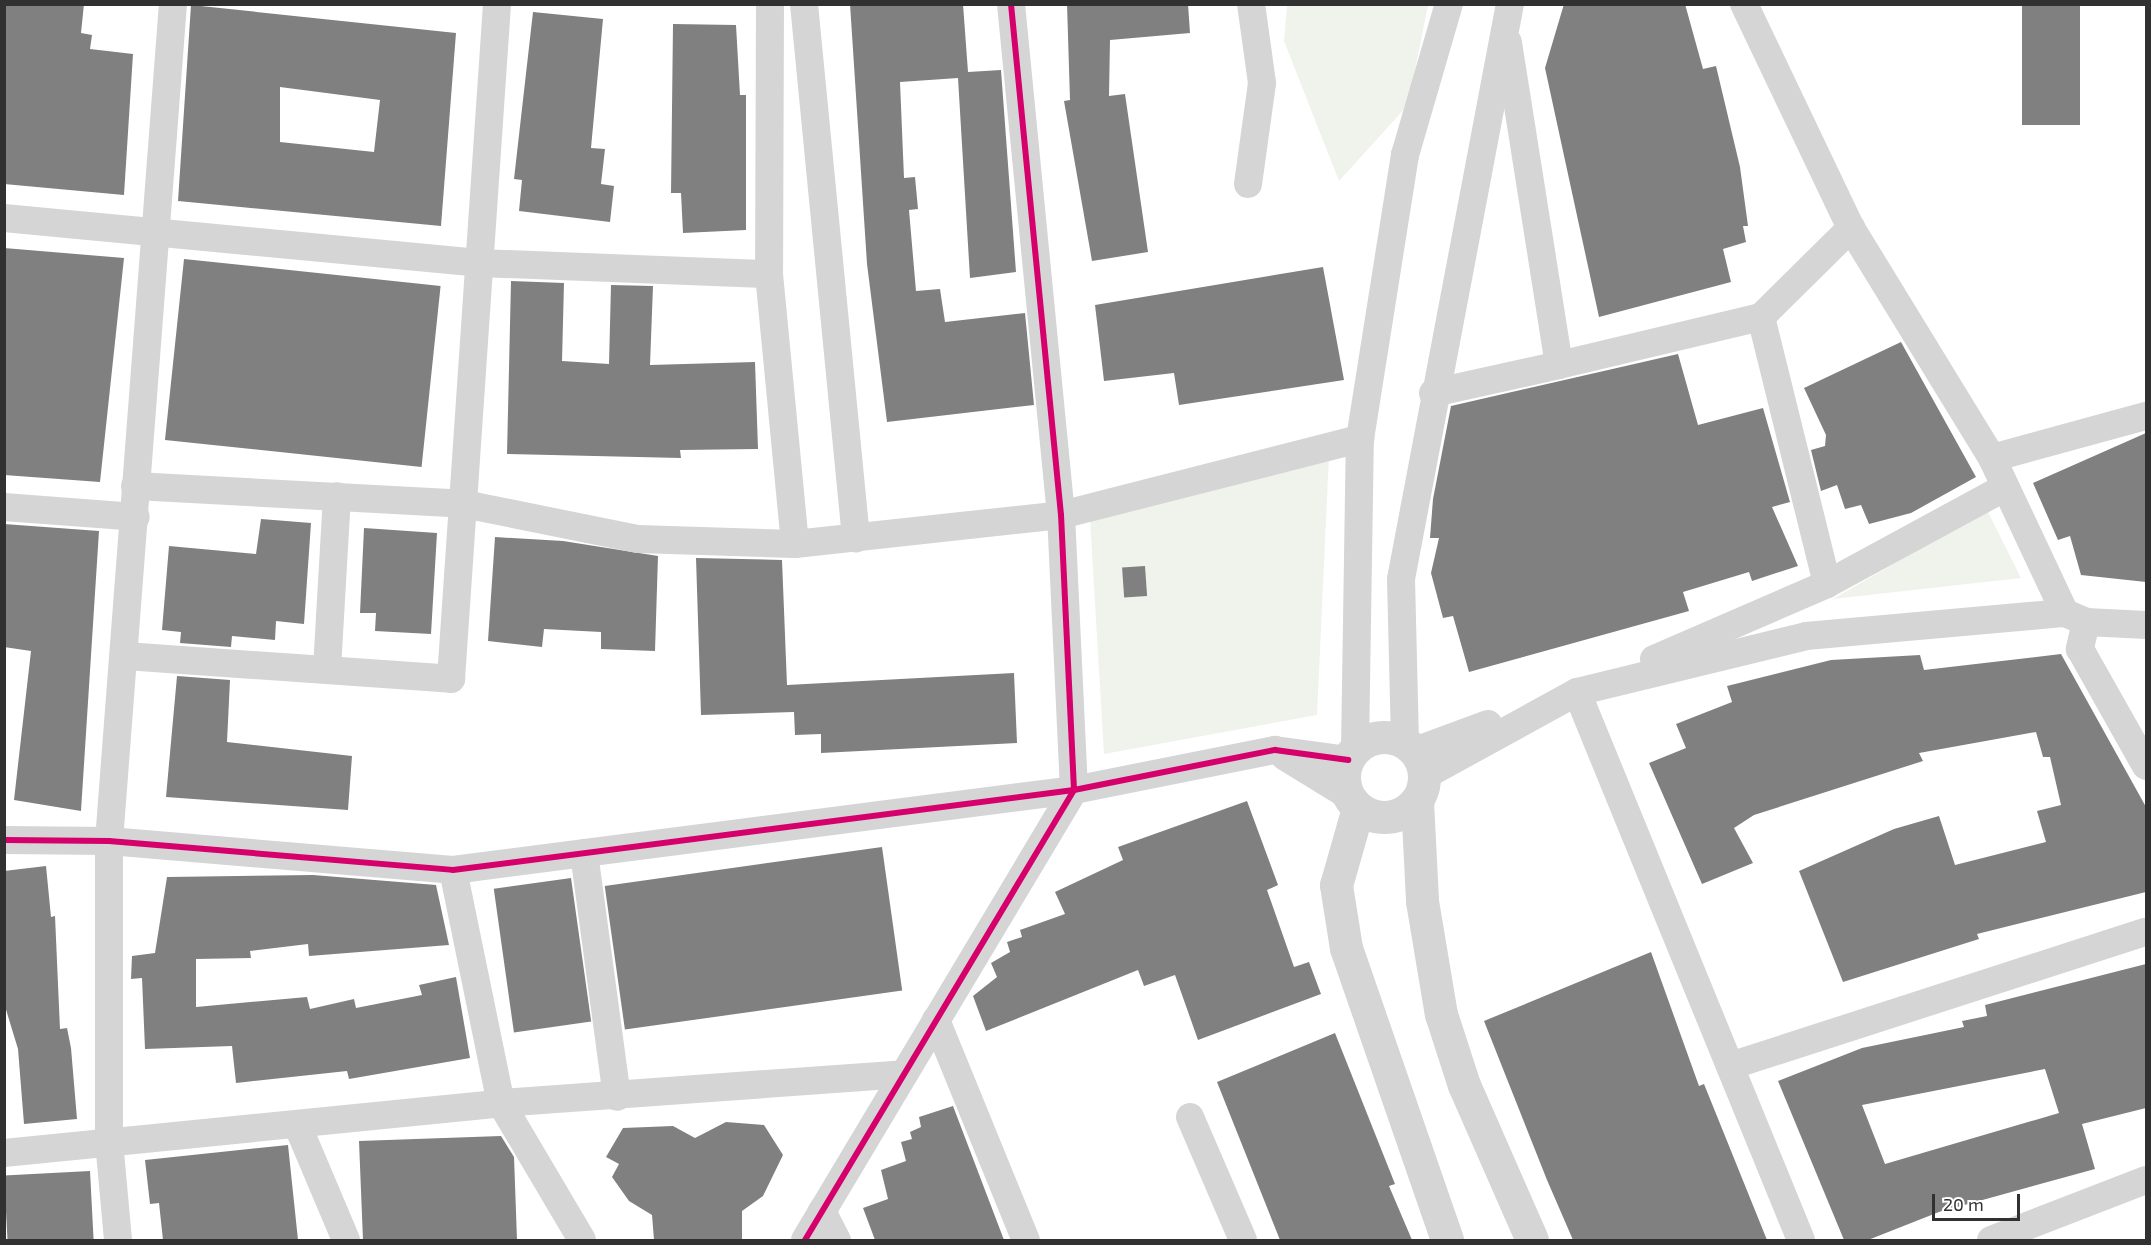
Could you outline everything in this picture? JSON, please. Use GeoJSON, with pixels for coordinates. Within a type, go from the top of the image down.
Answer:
{"type":"FeatureCollection","features":[{"type":"Feature","properties":{"kind":"street"},"geometry":{"type":"LineString","coordinates":[[118,1240],[109,1141],[109,841],[136,516],[135,486],[172,4]]}},
{"type":"Feature","properties":{"kind":"street"},"geometry":{"type":"LineString","coordinates":[[125,656],[451,679],[497,4]]}},
{"type":"Feature","properties":{"kind":"street"},"geometry":{"type":"LineString","coordinates":[[770,4],[769,274],[795,544]]}},
{"type":"Feature","properties":{"kind":"street"},"geometry":{"type":"LineString","coordinates":[[804,4],[856,538]]}},
{"type":"Feature","properties":{"kind":"street"},"geometry":{"type":"LineString","coordinates":[[805,1240],[1074,790],[1061,515],[1011,4]]}},
{"type":"Feature","properties":{"kind":"street"},"geometry":{"type":"LineString","coordinates":[[1248,184],[1262,83],[1251,4]]}},
{"type":"Feature","properties":{"kind":"street"},"geometry":{"type":"LineString","coordinates":[[1447,1240],[1346,948],[1336,885],[1353,802],[1344,772],[1351,754],[1360,439],[1405,155],[1449,4]]}},
{"type":"Feature","properties":{"kind":"street"},"geometry":{"type":"LineString","coordinates":[[1744,4],[1851,228],[1992,458],[2002,489],[2076,617],[2080,650],[2146,766]]}},
{"type":"Feature","properties":{"kind":"street"},"geometry":{"type":"LineString","coordinates":[[1507,13],[1559,365]]}},
{"type":"Feature","properties":{"kind":"street"},"geometry":{"type":"LineString","coordinates":[[1507,13],[1433,393],[1401,579],[1422,901],[1442,1014],[1464,1085],[1532,1240]]}},
{"type":"Feature","properties":{"kind":"street"},"geometry":{"type":"LineString","coordinates":[[4,218],[155,236],[479,263],[769,274]]}},
{"type":"Feature","properties":{"kind":"street"},"geometry":{"type":"LineString","coordinates":[[1433,393],[1761,317],[1851,228]]}},
{"type":"Feature","properties":{"kind":"street"},"geometry":{"type":"LineString","coordinates":[[1761,317],[1827,584]]}},
{"type":"Feature","properties":{"kind":"street"},"geometry":{"type":"LineString","coordinates":[[1992,458],[2146,416]]}},
{"type":"Feature","properties":{"kind":"street"},"geometry":{"type":"LineString","coordinates":[[135,486],[464,504],[638,539],[795,544],[1061,515],[1360,439]]}},
{"type":"Feature","properties":{"kind":"street"},"geometry":{"type":"LineString","coordinates":[[1275,750],[1353,802],[1389,817],[1415,768],[1576,692],[1827,584],[2002,489]]}},
{"type":"Feature","properties":{"kind":"street"},"geometry":{"type":"LineString","coordinates":[[327,669],[337,496]]}},
{"type":"Feature","properties":{"kind":"street"},"geometry":{"type":"LineString","coordinates":[[4,507],[136,516]]}},
{"type":"Feature","properties":{"kind":"street"},"geometry":{"type":"LineString","coordinates":[[1576,692],[1806,636],[2076,617],[2146,625]]}},
{"type":"Feature","properties":{"kind":"street"},"geometry":{"type":"LineString","coordinates":[[1576,692],[1801,1240]]}},
{"type":"Feature","properties":{"kind":"street"},"geometry":{"type":"LineString","coordinates":[[4,840],[109,841],[453,870],[1074,790],[1275,750],[1351,754],[1379,737],[1415,768]]}},
{"type":"Feature","properties":{"kind":"street"},"geometry":{"type":"LineString","coordinates":[[584,853],[617,1097]]}},
{"type":"Feature","properties":{"kind":"street"},"geometry":{"type":"LineString","coordinates":[[453,870],[501,1103],[582,1240]]}},
{"type":"Feature","properties":{"kind":"street"},"geometry":{"type":"LineString","coordinates":[[1730,1066],[2146,932]]}},
{"type":"Feature","properties":{"kind":"street"},"geometry":{"type":"LineString","coordinates":[[936,1020],[1026,1240]]}},
{"type":"Feature","properties":{"kind":"street"},"geometry":{"type":"LineString","coordinates":[[4,1153],[501,1103],[617,1097],[904,1074]]}},
{"type":"Feature","properties":{"kind":"street"},"geometry":{"type":"LineString","coordinates":[[1190,1118],[1243,1240]]}},
{"type":"Feature","properties":{"kind":"street"},"geometry":{"type":"LineString","coordinates":[[297,1124],[345,1240]]}},
{"type":"Feature","properties":{"kind":"street"},"geometry":{"type":"LineString","coordinates":[[1991,1240],[2146,1180]]}},
{"type":"Feature","properties":{"kind":"street"},"geometry":{"type":"LineString","coordinates":[[822,1211],[837,1240]]}},
{"type":"Feature","properties":{"kind":"shaded area"},"geometry":{"type":"Polygon","coordinates":[[[1287,5],[1428,5],[1408,105],[1339,181],[1284,41],[1287,5]]]}},
{"type":"Feature","properties":{"kind":"shaded area"},"geometry":{"type":"Polygon","coordinates":[[[1329,455],[1317,715],[1104,754],[1090,519],[1329,455]]]}},
{"type":"Feature","properties":{"kind":"shaded area"},"geometry":{"type":"Polygon","coordinates":[[[1987,510],[2021,578],[1833,599],[1987,510]]]}},
{"type":"Feature","properties":{"kind":"building"},"geometry":{"type":"Polygon","coordinates":[[[4,4],[84,4],[81,33],[92,35],[90,49],[133,54],[124,195],[4,184],[4,4]]]}},
{"type":"Feature","properties":{"kind":"building"},"geometry":{"type":"Polygon","coordinates":[[[850,4],[963,4],[968,72],[1001,70],[1016,272],[970,278],[958,78],[900,82],[904,178],[915,177],[918,209],[909,210],[916,291],[940,289],[945,322],[1025,313],[1034,405],[887,422],[867,264],[850,4]]]}},
{"type":"Feature","properties":{"kind":"building"},"geometry":{"type":"Polygon","coordinates":[[[1067,4],[1188,4],[1190,33],[1110,40],[1109,96],[1125,94],[1148,252],[1092,261],[1064,101],[1070,100],[1067,4]]]}},
{"type":"Feature","properties":{"kind":"building"},"geometry":{"type":"Polygon","coordinates":[[[1564,4],[1685,4],[1703,69],[1716,66],[1740,167],[1748,226],[1743,226],[1746,242],[1723,249],[1731,282],[1599,317],[1545,68],[1564,4]]]}},
{"type":"Feature","properties":{"kind":"building"},"geometry":{"type":"Polygon","coordinates":[[[2022,4],[2080,4],[2080,125],[2022,125],[2022,4]]]}},
{"type":"Feature","properties":{"kind":"building"},"geometry":{"type":"Polygon","coordinates":[[[191,5],[456,33],[441,226],[178,201],[191,5]],[[280,87],[280,142],[374,152],[380,100],[280,87]]]}},
{"type":"Feature","properties":{"kind":"building"},"geometry":{"type":"Polygon","coordinates":[[[533,12],[603,19],[591,148],[605,149],[601,184],[614,186],[610,222],[519,211],[522,180],[514,179],[533,12]]]}},
{"type":"Feature","properties":{"kind":"building"},"geometry":{"type":"Polygon","coordinates":[[[673,24],[736,25],[740,95],[746,95],[746,230],[683,233],[681,193],[671,193],[673,24]]]}},
{"type":"Feature","properties":{"kind":"building"},"geometry":{"type":"Polygon","coordinates":[[[4,248],[124,258],[100,482],[4,475],[4,248]]]}},
{"type":"Feature","properties":{"kind":"building"},"geometry":{"type":"Polygon","coordinates":[[[184,259],[441,286],[422,467],[165,440],[184,259]]]}},
{"type":"Feature","properties":{"kind":"building"},"geometry":{"type":"Polygon","coordinates":[[[1323,267],[1344,380],[1179,405],[1174,373],[1104,381],[1095,305],[1323,267]]]}},
{"type":"Feature","properties":{"kind":"building"},"geometry":{"type":"Polygon","coordinates":[[[511,281],[564,283],[562,361],[609,364],[611,285],[653,286],[650,365],[755,362],[758,449],[680,450],[681,458],[507,454],[511,281]]]}},
{"type":"Feature","properties":{"kind":"building"},"geometry":{"type":"Polygon","coordinates":[[[1901,342],[1976,477],[1911,513],[1869,524],[1861,505],[1845,509],[1837,485],[1821,491],[1811,450],[1825,446],[1826,435],[1804,388],[1901,342]]]}},
{"type":"Feature","properties":{"kind":"building"},"geometry":{"type":"Polygon","coordinates":[[[1678,354],[1698,425],[1763,408],[1790,502],[1772,507],[1798,566],[1752,581],[1749,572],[1683,592],[1689,611],[1469,672],[1453,616],[1443,618],[1431,573],[1439,538],[1430,538],[1433,499],[1451,406],[1678,354]]]}},
{"type":"Feature","properties":{"kind":"building"},"geometry":{"type":"Polygon","coordinates":[[[2146,433],[2146,582],[2081,575],[2070,536],[2058,540],[2033,483],[2146,433]]]}},
{"type":"Feature","properties":{"kind":"building"},"geometry":{"type":"Polygon","coordinates":[[[261,519],[311,523],[304,624],[276,621],[275,640],[232,636],[231,647],[180,643],[181,632],[162,630],[169,546],[256,554],[261,519]]]}},
{"type":"Feature","properties":{"kind":"building"},"geometry":{"type":"Polygon","coordinates":[[[4,524],[99,531],[81,811],[14,800],[31,651],[4,647],[4,524]]]}},
{"type":"Feature","properties":{"kind":"building"},"geometry":{"type":"Polygon","coordinates":[[[364,528],[437,533],[431,634],[375,631],[376,613],[360,613],[364,528]]]}},
{"type":"Feature","properties":{"kind":"building"},"geometry":{"type":"Polygon","coordinates":[[[495,537],[563,541],[658,556],[655,651],[601,649],[601,632],[544,629],[542,647],[488,641],[495,537]]]}},
{"type":"Feature","properties":{"kind":"building"},"geometry":{"type":"Polygon","coordinates":[[[696,558],[782,560],[787,685],[1014,673],[1017,743],[821,753],[821,734],[795,735],[794,712],[701,715],[696,558]]]}},
{"type":"Feature","properties":{"kind":"building"},"geometry":{"type":"Polygon","coordinates":[[[1145,566],[1147,596],[1124,598],[1122,568],[1145,566]]]}},
{"type":"Feature","properties":{"kind":"building"},"geometry":{"type":"Polygon","coordinates":[[[2061,654],[2146,807],[2146,892],[1977,934],[1979,939],[1843,982],[1799,871],[1894,829],[1939,816],[1955,865],[2046,842],[2037,811],[2061,805],[2050,757],[2043,757],[2036,732],[1919,753],[1923,761],[1754,815],[1734,828],[1753,863],[1702,884],[1649,763],[1686,748],[1676,724],[1732,702],[1727,686],[1831,660],[1920,655],[1924,670],[2061,654]]]}},
{"type":"Feature","properties":{"kind":"building"},"geometry":{"type":"Polygon","coordinates":[[[177,676],[230,680],[227,742],[352,756],[348,810],[166,797],[177,676]]]}},
{"type":"Feature","properties":{"kind":"building"},"geometry":{"type":"Polygon","coordinates":[[[1247,801],[1278,885],[1267,890],[1294,967],[1309,962],[1321,994],[1198,1040],[1175,975],[1144,986],[1138,970],[986,1031],[973,996],[997,977],[991,963],[1010,952],[1007,942],[1022,937],[1020,930],[1065,914],[1055,892],[1123,860],[1118,847],[1247,801]]]}},
{"type":"Feature","properties":{"kind":"building"},"geometry":{"type":"Polygon","coordinates":[[[882,847],[902,991],[625,1030],[605,886],[882,847]]]}},
{"type":"Feature","properties":{"kind":"building"},"geometry":{"type":"Polygon","coordinates":[[[46,866],[51,917],[55,916],[60,1029],[67,1028],[71,1048],[77,1119],[24,1124],[18,1049],[4,1003],[4,871],[46,866]]]}},
{"type":"Feature","properties":{"kind":"building"},"geometry":{"type":"Polygon","coordinates":[[[313,875],[436,885],[449,945],[309,956],[308,944],[250,951],[251,958],[196,959],[196,1007],[307,997],[310,1009],[354,999],[356,1008],[422,995],[419,985],[456,977],[470,1058],[349,1079],[347,1071],[236,1083],[232,1046],[145,1049],[142,978],[131,979],[132,956],[155,953],[167,877],[313,875]]]}},
{"type":"Feature","properties":{"kind":"building"},"geometry":{"type":"Polygon","coordinates":[[[571,878],[591,1022],[514,1032],[494,889],[571,878]]]}},
{"type":"Feature","properties":{"kind":"building"},"geometry":{"type":"Polygon","coordinates":[[[1651,952],[1699,1086],[1704,1084],[1767,1240],[1573,1240],[1547,1180],[1484,1021],[1651,952]]]}},
{"type":"Feature","properties":{"kind":"building"},"geometry":{"type":"Polygon","coordinates":[[[2146,964],[2146,1108],[2082,1124],[2095,1169],[1939,1212],[1868,1240],[1844,1240],[1778,1081],[1862,1048],[1964,1027],[1962,1021],[1987,1016],[1985,1005],[2146,964]],[[2045,1069],[1862,1105],[1885,1164],[2059,1113],[2045,1069]]]}},
{"type":"Feature","properties":{"kind":"building"},"geometry":{"type":"Polygon","coordinates":[[[1335,1033],[1395,1184],[1389,1186],[1412,1240],[1280,1240],[1217,1082],[1335,1033]]]}},
{"type":"Feature","properties":{"kind":"building"},"geometry":{"type":"Polygon","coordinates":[[[953,1106],[1004,1240],[875,1240],[863,1208],[888,1199],[881,1170],[906,1161],[901,1142],[912,1139],[910,1132],[921,1127],[919,1117],[953,1106]]]}},
{"type":"Feature","properties":{"kind":"building"},"geometry":{"type":"Polygon","coordinates":[[[726,1122],[764,1125],[783,1155],[763,1196],[742,1211],[742,1240],[654,1240],[652,1215],[629,1201],[612,1177],[619,1164],[606,1157],[623,1128],[673,1126],[695,1138],[726,1122]]]}},
{"type":"Feature","properties":{"kind":"building"},"geometry":{"type":"Polygon","coordinates":[[[501,1136],[514,1157],[517,1240],[363,1240],[359,1141],[501,1136]]]}},
{"type":"Feature","properties":{"kind":"building"},"geometry":{"type":"Polygon","coordinates":[[[288,1145],[298,1240],[163,1240],[159,1203],[150,1204],[145,1160],[288,1145]]]}},
{"type":"Feature","properties":{"kind":"building"},"geometry":{"type":"Polygon","coordinates":[[[90,1171],[94,1240],[7,1240],[4,1176],[90,1171]]]}},
{"type":"Feature","properties":{"kind":"cycle path"},"geometry":{"type":"LineString","coordinates":[[805,1240],[1074,790],[1061,515],[1011,4]]}},
{"type":"Feature","properties":{"kind":"cycle path"},"geometry":{"type":"LineString","coordinates":[[4,840],[109,841],[453,870],[1074,790],[1275,750],[1348,760]]}}]}
